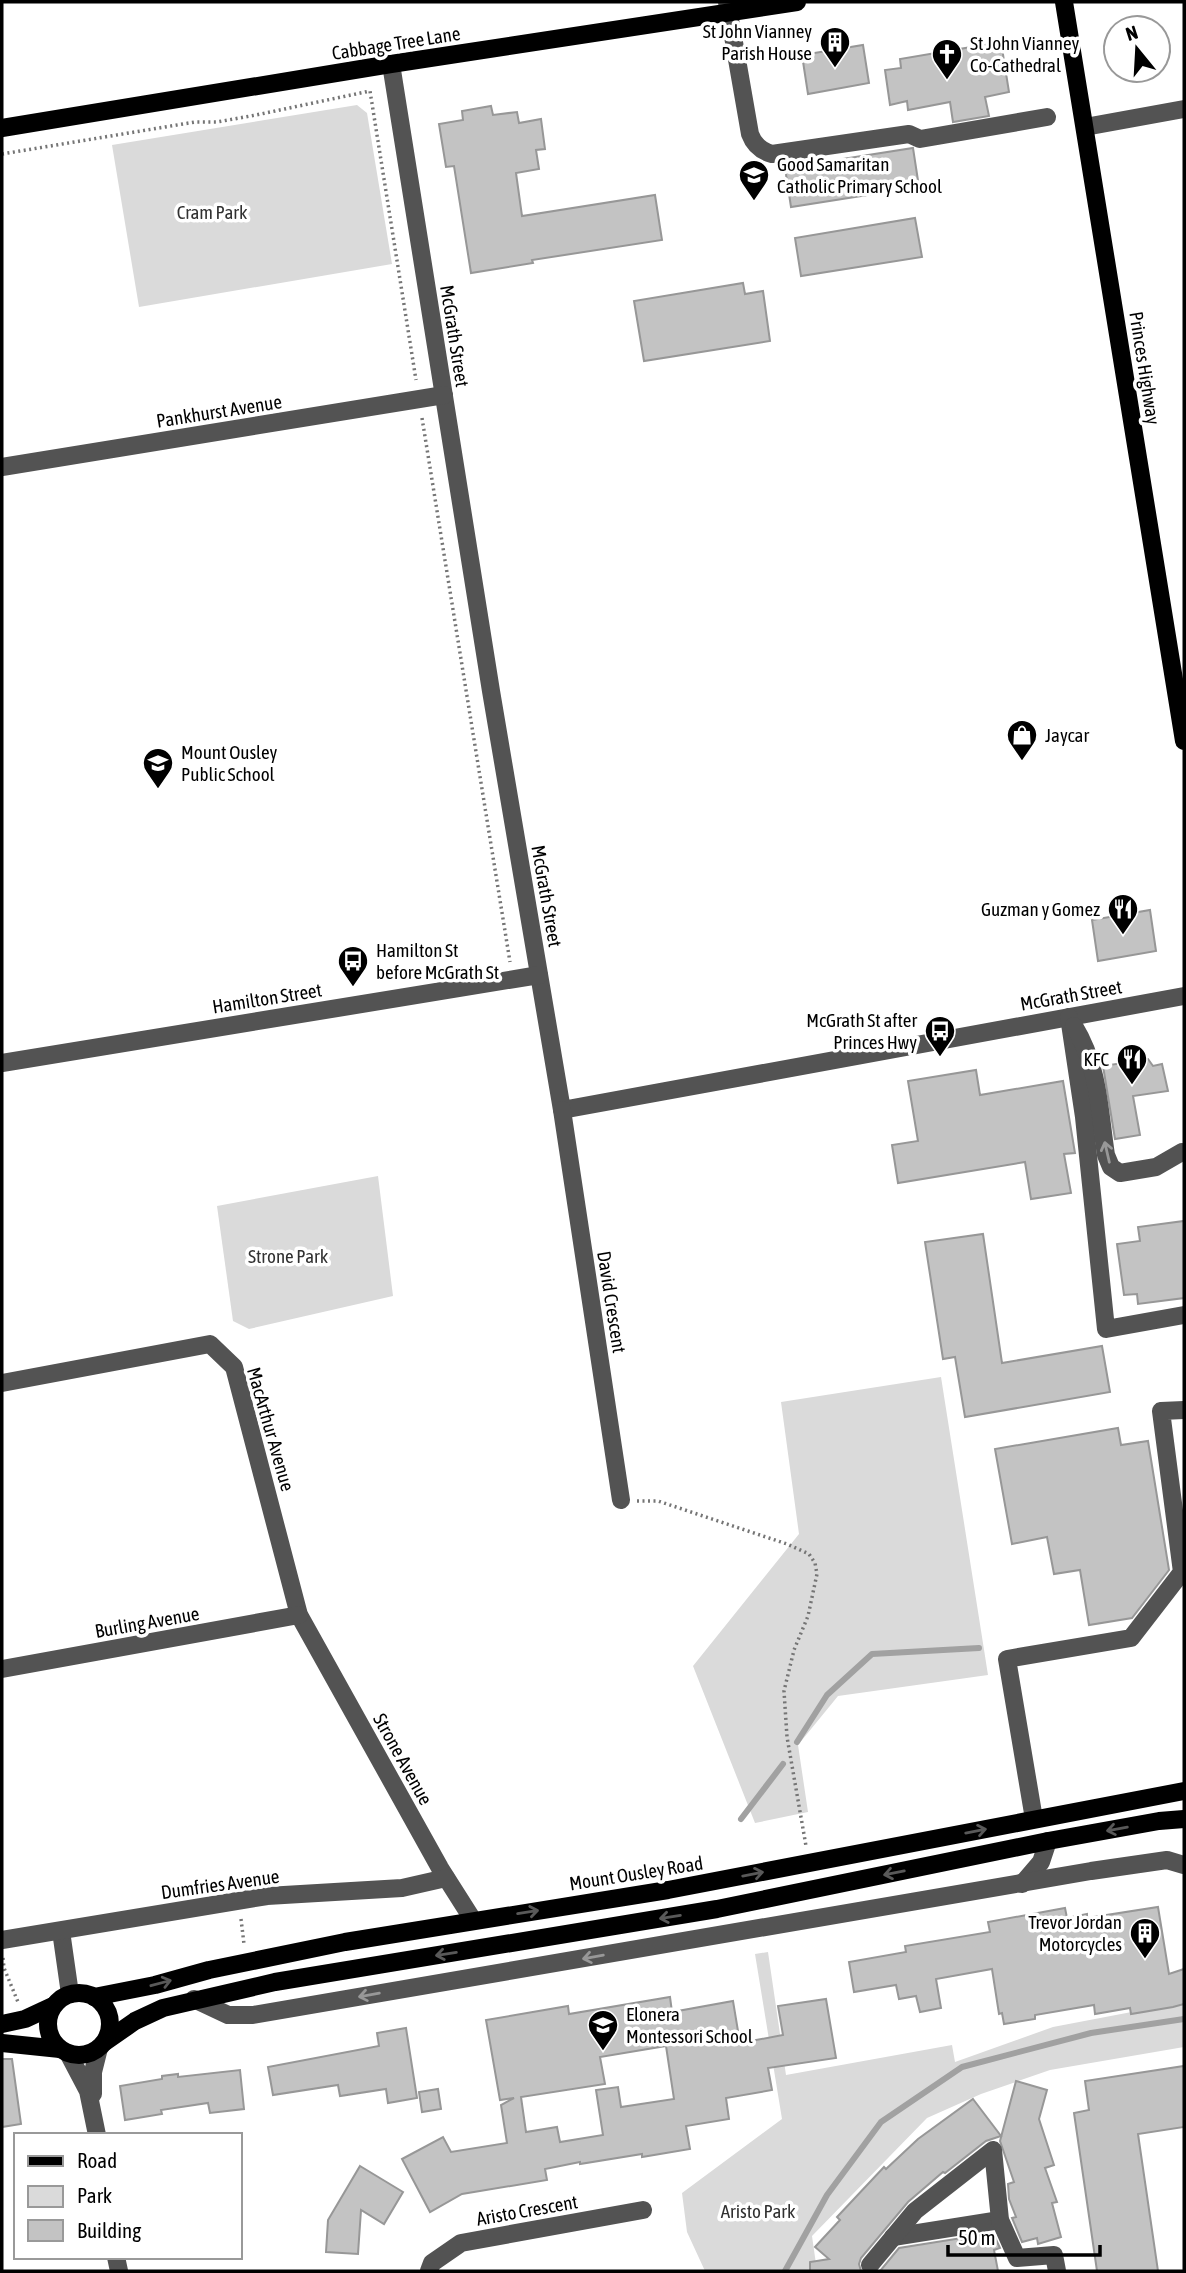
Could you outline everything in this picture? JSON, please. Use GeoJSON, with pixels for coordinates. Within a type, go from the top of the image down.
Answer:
{"type":"FeatureCollection","features":[{"type":"Feature","properties":{"kind":"main road","name":"Cabbage Tree Lane"},"geometry":{"type":"LineString","coordinates":[[2,128],[728,7],[797,2]]}},
{"type":"Feature","properties":{"kind":"main road","name":"Princes Highway"},"geometry":{"type":"LineString","coordinates":[[1064,2],[1184,741]]}},
{"type":"Feature","properties":{"kind":"main road","name":"Mount Ousley Road"},"geometry":{"type":"LineString","coordinates":[[94,1997],[260,1959],[473,1920],[668,1890],[1184,1791]]}},
{"type":"Feature","properties":{"kind":"main road"},"geometry":{"type":"LineString","coordinates":[[2,2043],[85,2055],[149,2013],[275,1982],[717,1909],[1048,1841],[1184,1819]]}},
{"type":"Feature","properties":{"kind":"main road"},"geometry":{"type":"LineString","coordinates":[[2,2024],[25,2018],[53,2006],[70,1994],[78,1993],[94,1997],[110,2016],[109,2034],[102,2045]]}},
{"type":"Feature","properties":{"kind":"main road"},"geometry":{"type":"LineString","coordinates":[[53,2006],[48,2026],[50,2036],[64,2051]]}},
{"type":"Feature","properties":{"kind":"street"},"geometry":{"type":"LineString","coordinates":[[728,7],[750,134],[752,141],[763,152],[772,154],[909,134],[920,139],[1047,117]]}},
{"type":"Feature","properties":{"kind":"street","name":"McGrath Street"},"geometry":{"type":"LineString","coordinates":[[391,64],[562,1110],[1184,996]]}},
{"type":"Feature","properties":{"kind":"street"},"geometry":{"type":"LineString","coordinates":[[1085,127],[1184,109]]}},
{"type":"Feature","properties":{"kind":"street","name":"Pankhurst Avenue"},"geometry":{"type":"LineString","coordinates":[[2,467],[444,395]]}},
{"type":"Feature","properties":{"kind":"street","name":"Hamilton Street"},"geometry":{"type":"LineString","coordinates":[[2,1063],[539,975]]}},
{"type":"Feature","properties":{"kind":"street"},"geometry":{"type":"LineString","coordinates":[[1069,1017],[1094,1066],[1111,1167],[1120,1173],[1156,1167],[1182,1152]]}},
{"type":"Feature","properties":{"kind":"street"},"geometry":{"type":"LineString","coordinates":[[1069,1017],[1084,1117],[1107,1329],[1184,1315]]}},
{"type":"Feature","properties":{"kind":"street","name":"David Crescent"},"geometry":{"type":"LineString","coordinates":[[562,1110],[621,1500]]}},
{"type":"Feature","properties":{"kind":"street","name":"MacArthur Avenue"},"geometry":{"type":"LineString","coordinates":[[2,1383],[210,1344],[234,1367],[299,1615]]}},
{"type":"Feature","properties":{"kind":"street"},"geometry":{"type":"LineString","coordinates":[[1034,1819],[1007,1659],[1131,1638],[1182,1572],[1161,1411],[1184,1410]]}},
{"type":"Feature","properties":{"kind":"street","name":"Burling Avenue"},"geometry":{"type":"LineString","coordinates":[[2,1669],[299,1615]]}},
{"type":"Feature","properties":{"kind":"street","name":"Strone Avenue"},"geometry":{"type":"LineString","coordinates":[[299,1615],[446,1878],[473,1920]]}},
{"type":"Feature","properties":{"kind":"street"},"geometry":{"type":"LineString","coordinates":[[1022,1884],[1041,1862],[1048,1841]]}},
{"type":"Feature","properties":{"kind":"street"},"geometry":{"type":"LineString","coordinates":[[194,2000],[220,2013],[250,2015],[1154,1861],[1174,1861],[1184,1865]]}},
{"type":"Feature","properties":{"kind":"street","name":"Dumfries Avenue"},"geometry":{"type":"LineString","coordinates":[[2,1949],[61,1931],[267,1896],[402,1888],[446,1878]]}},
{"type":"Feature","properties":{"kind":"street"},"geometry":{"type":"LineString","coordinates":[[61,1931],[70,1994]]}},
{"type":"Feature","properties":{"kind":"street"},"geometry":{"type":"LineString","coordinates":[[97,2133],[93,2108],[93,2072],[102,2045]]}},
{"type":"Feature","properties":{"kind":"street"},"geometry":{"type":"LineString","coordinates":[[64,2051],[81,2074],[93,2108]]}},
{"type":"Feature","properties":{"kind":"street"},"geometry":{"type":"LineString","coordinates":[[870,2265],[915,2211],[993,2150],[1000,2220],[1017,2258],[1054,2255],[1057,2271]]}},
{"type":"Feature","properties":{"kind":"street","name":"Aristo Crescent"},"geometry":{"type":"LineString","coordinates":[[429,2271],[432,2263],[461,2243],[643,2210]]}},
{"type":"Feature","properties":{"kind":"street"},"geometry":{"type":"LineString","coordinates":[[894,2236],[1000,2220]]}},
{"type":"Feature","properties":{"kind":"path"},"geometry":{"type":"LineString","coordinates":[[2,154],[195,122],[217,122],[256,116],[370,91],[417,386]]}},
{"type":"Feature","properties":{"kind":"path"},"geometry":{"type":"LineString","coordinates":[[422,418],[510,962]]}},
{"type":"Feature","properties":{"kind":"path"},"geometry":{"type":"LineString","coordinates":[[621,1500],[658,1501],[787,1544],[809,1554],[816,1563],[817,1574],[808,1616],[794,1650],[784,1691],[787,1737],[810,1864]]}},
{"type":"Feature","properties":{"kind":"path"},"geometry":{"type":"LineString","coordinates":[[241,1919],[244,1950]]}},
{"type":"Feature","properties":{"kind":"path"},"geometry":{"type":"LineString","coordinates":[[2,1949],[4,1968],[20,2007]]}},
{"type":"Feature","properties":{"kind":"green space","name":"Cram Park"},"geometry":{"type":"Polygon","coordinates":[[[357,105],[367,113],[392,264],[139,307],[112,145],[357,105]]]}},
{"type":"Feature","properties":{"kind":"green space","name":"Strone Park"},"geometry":{"type":"Polygon","coordinates":[[[378,1176],[393,1296],[249,1329],[233,1321],[217,1206],[378,1176]]]}},
{"type":"Feature","properties":{"kind":"green space"},"geometry":{"type":"Polygon","coordinates":[[[941,1377],[988,1675],[838,1696],[798,1745],[808,1812],[755,1823],[693,1666],[799,1534],[781,1402],[941,1377]]]}},
{"type":"Feature","properties":{"kind":"green space","name":"Aristo Park"},"geometry":{"type":"Polygon","coordinates":[[[768,1952],[786,2075],[952,2045],[955,2062],[1053,2027],[1184,2002],[1184,2047],[1050,2070],[981,2094],[927,2118],[812,2236],[817,2271],[705,2271],[687,2232],[682,2193],[782,2119],[755,1954],[768,1952]]]}},
{"type":"Feature","properties":{"kind":"building","name":"St John Vianney Co-Cathedral"},"geometry":{"type":"Polygon","coordinates":[[[1001,42],[1009,92],[985,97],[989,116],[953,122],[950,102],[908,110],[907,101],[890,105],[885,70],[901,68],[900,59],[1001,42]]]}},
{"type":"Feature","properties":{"kind":"building","name":"St John Vianney Parish House"},"geometry":{"type":"Polygon","coordinates":[[[863,45],[869,83],[808,94],[802,55],[863,45]]]}},
{"type":"Feature","properties":{"kind":"building"},"geometry":{"type":"Polygon","coordinates":[[[491,106],[493,115],[517,112],[519,123],[541,119],[545,149],[536,150],[539,169],[516,173],[522,216],[655,195],[662,240],[532,260],[533,263],[471,273],[454,166],[446,167],[439,124],[463,120],[462,111],[491,106]]]}},
{"type":"Feature","properties":{"kind":"building"},"geometry":{"type":"Polygon","coordinates":[[[913,148],[919,187],[791,207],[785,168],[913,148]]]}},
{"type":"Feature","properties":{"kind":"building"},"geometry":{"type":"Polygon","coordinates":[[[915,218],[922,257],[801,276],[795,238],[915,218]]]}},
{"type":"Feature","properties":{"kind":"building"},"geometry":{"type":"Polygon","coordinates":[[[743,283],[745,294],[763,291],[770,341],[644,361],[634,301],[743,283]]]}},
{"type":"Feature","properties":{"kind":"building"},"geometry":{"type":"Polygon","coordinates":[[[1150,910],[1156,951],[1098,961],[1092,920],[1150,910]]]}},
{"type":"Feature","properties":{"kind":"building"},"geometry":{"type":"Polygon","coordinates":[[[1148,1059],[1153,1066],[1162,1064],[1168,1091],[1133,1096],[1140,1135],[1115,1139],[1103,1066],[1148,1059]]]}},
{"type":"Feature","properties":{"kind":"building"},"geometry":{"type":"Polygon","coordinates":[[[976,1070],[980,1095],[1063,1081],[1075,1153],[1064,1154],[1071,1193],[1031,1199],[1025,1162],[898,1183],[892,1145],[918,1141],[908,1081],[976,1070]]]}},
{"type":"Feature","properties":{"kind":"building"},"geometry":{"type":"Polygon","coordinates":[[[1184,1221],[1184,1298],[1138,1304],[1137,1294],[1124,1295],[1117,1244],[1140,1241],[1138,1227],[1184,1221]]]}},
{"type":"Feature","properties":{"kind":"building"},"geometry":{"type":"Polygon","coordinates":[[[983,1234],[1002,1363],[1102,1346],[1110,1392],[965,1417],[955,1357],[943,1359],[925,1242],[983,1234]]]}},
{"type":"Feature","properties":{"kind":"building"},"geometry":{"type":"Polygon","coordinates":[[[1118,1428],[1121,1445],[1148,1441],[1169,1570],[1132,1618],[1089,1625],[1080,1570],[1054,1574],[1047,1537],[1012,1544],[995,1449],[1118,1428]]]}},
{"type":"Feature","properties":{"kind":"building"},"geometry":{"type":"Polygon","coordinates":[[[1158,1907],[1169,1974],[1184,1969],[1184,2004],[1131,2014],[1130,2008],[1095,2014],[1094,2005],[1035,2015],[1035,2019],[1004,2024],[1002,2013],[999,2014],[992,1969],[936,1979],[941,2008],[920,2012],[916,1996],[899,1999],[896,1985],[854,1992],[849,1962],[906,1952],[905,1946],[990,1932],[988,1922],[1065,1908],[1067,1918],[1087,1914],[1087,1918],[1158,1907]]]}},
{"type":"Feature","properties":{"kind":"building"},"geometry":{"type":"Polygon","coordinates":[[[670,1997],[672,2012],[733,2001],[740,2043],[783,2035],[778,2006],[826,1999],[836,2058],[768,2068],[772,2090],[726,2098],[729,2119],[686,2126],[690,2149],[642,2157],[642,2154],[580,2162],[545,2169],[547,2180],[462,2194],[430,2212],[402,2159],[443,2137],[451,2152],[507,2143],[501,2105],[514,2098],[500,2100],[486,2020],[568,2006],[569,2014],[670,1997]],[[666,2046],[600,2057],[605,2084],[521,2097],[526,2132],[557,2127],[560,2142],[603,2135],[596,2090],[618,2087],[621,2107],[674,2099],[666,2046]]]}},
{"type":"Feature","properties":{"kind":"building"},"geometry":{"type":"Polygon","coordinates":[[[406,2028],[417,2098],[388,2103],[386,2089],[340,2096],[338,2085],[273,2095],[268,2067],[379,2046],[377,2033],[406,2028]]]}},
{"type":"Feature","properties":{"kind":"building"},"geometry":{"type":"Polygon","coordinates":[[[2,2059],[12,2059],[21,2124],[2,2127],[2,2059]]]}},
{"type":"Feature","properties":{"kind":"building"},"geometry":{"type":"Polygon","coordinates":[[[1184,2066],[1184,2127],[1138,2134],[1158,2271],[1097,2271],[1074,2113],[1089,2110],[1085,2081],[1184,2066]]]}},
{"type":"Feature","properties":{"kind":"building"},"geometry":{"type":"Polygon","coordinates":[[[240,2070],[244,2109],[210,2113],[208,2103],[161,2110],[162,2114],[125,2120],[120,2086],[162,2079],[162,2076],[178,2074],[178,2077],[240,2070]]]}},
{"type":"Feature","properties":{"kind":"building"},"geometry":{"type":"Polygon","coordinates":[[[1016,2081],[1047,2090],[1039,2119],[1054,2165],[1045,2168],[1057,2202],[1052,2203],[1061,2237],[1038,2244],[1037,2238],[1022,2242],[1012,2218],[1016,2217],[1009,2199],[1008,2184],[1014,2182],[1000,2141],[1016,2081]]]}},
{"type":"Feature","properties":{"kind":"building"},"geometry":{"type":"Polygon","coordinates":[[[438,2089],[441,2109],[422,2112],[419,2092],[438,2089]]]}},
{"type":"Feature","properties":{"kind":"building"},"geometry":{"type":"Polygon","coordinates":[[[973,2099],[1001,2136],[986,2141],[908,2202],[861,2258],[861,2271],[810,2271],[810,2262],[829,2259],[815,2247],[840,2220],[837,2217],[884,2167],[886,2169],[918,2139],[973,2099]]]}},
{"type":"Feature","properties":{"kind":"building"},"geometry":{"type":"Polygon","coordinates":[[[360,2166],[403,2192],[384,2224],[361,2210],[358,2254],[326,2252],[328,2220],[360,2166]]]}},
{"type":"Feature","properties":{"kind":"building"},"geometry":{"type":"Polygon","coordinates":[[[993,2233],[1000,2248],[994,2250],[998,2271],[880,2271],[899,2248],[993,2233]]]}},
{"type":"Feature","properties":{"kind":"waterway"},"geometry":{"type":"LineString","coordinates":[[797,1742],[827,1695],[872,1654],[979,1648]]}},
{"type":"Feature","properties":{"kind":"waterway"},"geometry":{"type":"LineString","coordinates":[[741,1819],[783,1764]]}},
{"type":"Feature","properties":{"kind":"waterway"},"geometry":{"type":"LineString","coordinates":[[785,2271],[827,2195],[881,2122],[962,2067],[1091,2033],[1184,2019]]}},
{"type":"Feature","properties":{"kind":"place","name":"St John Vianney Parish House"},"geometry":{"type":"Point","coordinates":[835,69]}},
{"type":"Feature","properties":{"kind":"place","name":"St John Vianney Co-Cathedral"},"geometry":{"type":"Point","coordinates":[947,81]}},
{"type":"Feature","properties":{"kind":"place","name":"Good Samaritan Catholic Primary School"},"geometry":{"type":"Point","coordinates":[754,202]}},
{"type":"Feature","properties":{"kind":"place","name":"Jaycar"},"geometry":{"type":"Point","coordinates":[1022,762]}},
{"type":"Feature","properties":{"kind":"place","name":"Mount Ousley Public School"},"geometry":{"type":"Point","coordinates":[158,790]}},
{"type":"Feature","properties":{"kind":"place","name":"Guzman y Gomez"},"geometry":{"type":"Point","coordinates":[1123,936]}},
{"type":"Feature","properties":{"kind":"place","name":"Hamilton St before McGrath St"},"geometry":{"type":"Point","coordinates":[353,988]}},
{"type":"Feature","properties":{"kind":"place","name":"McGrath St after Princes Hwy"},"geometry":{"type":"Point","coordinates":[940,1058]}},
{"type":"Feature","properties":{"kind":"place","name":"KFC"},"geometry":{"type":"Point","coordinates":[1132,1086]}},
{"type":"Feature","properties":{"kind":"place","name":"Trevor Jordan Motorcycles"},"geometry":{"type":"Point","coordinates":[1145,1960]}},
{"type":"Feature","properties":{"kind":"place","name":"Elonera Montessori School"},"geometry":{"type":"Point","coordinates":[603,2052]}}]}
